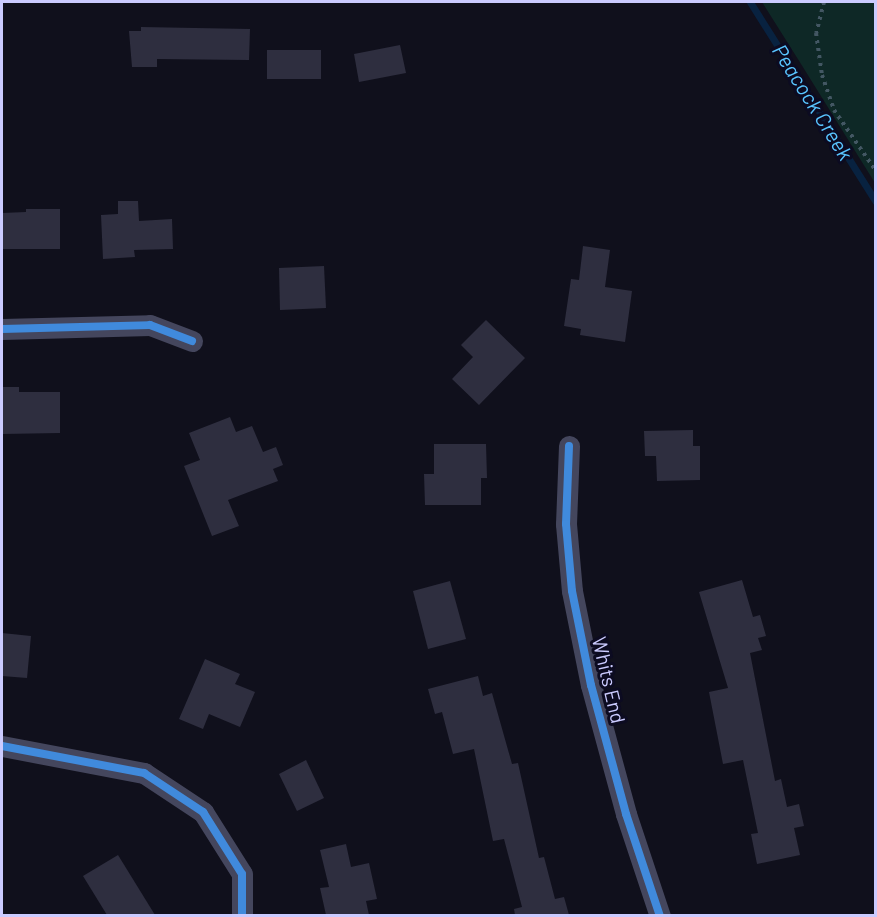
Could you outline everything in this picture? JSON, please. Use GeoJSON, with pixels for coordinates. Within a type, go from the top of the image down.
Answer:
{"type":"FeatureCollection","features":[{"type":"Feature","properties":{"kind":"street"},"geometry":{"type":"LineString","coordinates":[[2,329],[150,325],[192,341]]}},
{"type":"Feature","properties":{"kind":"street","name":"Whits End"},"geometry":{"type":"LineString","coordinates":[[569,446],[566,524],[572,591],[591,685],[623,803],[660,915]]}},
{"type":"Feature","properties":{"kind":"street"},"geometry":{"type":"LineString","coordinates":[[2,746],[144,773],[203,812],[242,874],[242,915]]}},
{"type":"Feature","properties":{"kind":"path"},"geometry":{"type":"LineString","coordinates":[[824,2],[816,33],[822,75],[834,110],[876,171]]}},
{"type":"Feature","properties":{"kind":"green space"},"geometry":{"type":"Polygon","coordinates":[[[762,2],[875,2],[875,183],[801,64],[762,2]]]}},
{"type":"Feature","properties":{"kind":"building"},"geometry":{"type":"Polygon","coordinates":[[[141,27],[250,29],[249,60],[157,59],[157,67],[132,67],[129,31],[141,31],[141,27]]]}},
{"type":"Feature","properties":{"kind":"building"},"geometry":{"type":"Polygon","coordinates":[[[400,45],[406,73],[359,82],[354,54],[400,45]]]}},
{"type":"Feature","properties":{"kind":"building"},"geometry":{"type":"Polygon","coordinates":[[[267,50],[321,50],[321,79],[267,79],[267,50]]]}},
{"type":"Feature","properties":{"kind":"building"},"geometry":{"type":"Polygon","coordinates":[[[118,201],[138,201],[139,221],[172,219],[173,249],[134,250],[135,257],[103,259],[101,215],[118,214],[118,201]]]}},
{"type":"Feature","properties":{"kind":"building"},"geometry":{"type":"Polygon","coordinates":[[[26,209],[60,209],[60,249],[2,249],[2,213],[26,212],[26,209]]]}},
{"type":"Feature","properties":{"kind":"building"},"geometry":{"type":"Polygon","coordinates":[[[583,246],[610,250],[605,287],[632,291],[625,342],[580,335],[581,329],[564,326],[571,279],[579,280],[583,246]]]}},
{"type":"Feature","properties":{"kind":"building"},"geometry":{"type":"Polygon","coordinates":[[[324,266],[326,308],[280,310],[279,268],[324,266]]]}},
{"type":"Feature","properties":{"kind":"building"},"geometry":{"type":"Polygon","coordinates":[[[486,320],[525,358],[479,405],[452,379],[473,357],[461,345],[486,320]]]}},
{"type":"Feature","properties":{"kind":"building"},"geometry":{"type":"Polygon","coordinates":[[[2,387],[19,387],[19,392],[60,392],[60,433],[2,434],[2,387]]]}},
{"type":"Feature","properties":{"kind":"building"},"geometry":{"type":"Polygon","coordinates":[[[230,417],[236,432],[252,426],[263,452],[276,447],[283,465],[273,469],[278,481],[228,500],[239,526],[212,536],[184,466],[200,460],[189,433],[230,417]]]}},
{"type":"Feature","properties":{"kind":"building"},"geometry":{"type":"Polygon","coordinates":[[[693,430],[693,446],[700,446],[700,480],[657,481],[656,456],[645,456],[644,431],[693,430]]]}},
{"type":"Feature","properties":{"kind":"building"},"geometry":{"type":"Polygon","coordinates":[[[434,444],[486,444],[487,478],[481,478],[481,505],[425,505],[424,474],[434,474],[434,444]]]}},
{"type":"Feature","properties":{"kind":"building"},"geometry":{"type":"Polygon","coordinates":[[[742,580],[753,617],[760,615],[766,636],[758,638],[762,650],[750,653],[775,781],[781,779],[787,807],[799,804],[804,826],[794,828],[800,855],[757,864],[751,834],[758,833],[743,760],[723,764],[709,692],[728,688],[699,592],[742,580]]]}},
{"type":"Feature","properties":{"kind":"building"},"geometry":{"type":"Polygon","coordinates":[[[450,581],[466,639],[428,649],[413,591],[450,581]]]}},
{"type":"Feature","properties":{"kind":"building"},"geometry":{"type":"Polygon","coordinates":[[[2,633],[31,636],[27,678],[2,676],[2,633]]]}},
{"type":"Feature","properties":{"kind":"building"},"geometry":{"type":"Polygon","coordinates":[[[205,659],[240,674],[235,684],[255,692],[240,727],[209,714],[203,729],[179,719],[205,659]]]}},
{"type":"Feature","properties":{"kind":"building"},"geometry":{"type":"Polygon","coordinates":[[[478,676],[483,696],[492,693],[512,764],[518,763],[539,858],[544,857],[555,899],[564,897],[569,915],[515,915],[514,909],[522,907],[504,839],[493,841],[474,749],[453,754],[442,712],[435,714],[428,689],[478,676]]]}},
{"type":"Feature","properties":{"kind":"building"},"geometry":{"type":"Polygon","coordinates":[[[306,760],[324,798],[297,811],[279,774],[306,760]]]}},
{"type":"Feature","properties":{"kind":"building"},"geometry":{"type":"Polygon","coordinates":[[[346,844],[351,867],[369,863],[377,899],[366,901],[369,915],[326,915],[320,888],[329,887],[320,850],[346,844]]]}},
{"type":"Feature","properties":{"kind":"building"},"geometry":{"type":"Polygon","coordinates":[[[118,855],[155,915],[107,915],[83,876],[118,855]]]}},
{"type":"Feature","properties":{"kind":"waterway","name":"Peacock Creek"},"geometry":{"type":"LineString","coordinates":[[750,2],[876,202]]}},
{"type":"Feature","properties":{"kind":"cycle path"},"geometry":{"type":"LineString","coordinates":[[2,329],[150,325],[192,341]]}},
{"type":"Feature","properties":{"kind":"cycle path"},"geometry":{"type":"LineString","coordinates":[[569,446],[566,524],[572,591],[591,685],[626,814],[660,916]]}},
{"type":"Feature","properties":{"kind":"cycle path"},"geometry":{"type":"LineString","coordinates":[[2,746],[144,773],[203,812],[242,874],[242,916]]}}]}
